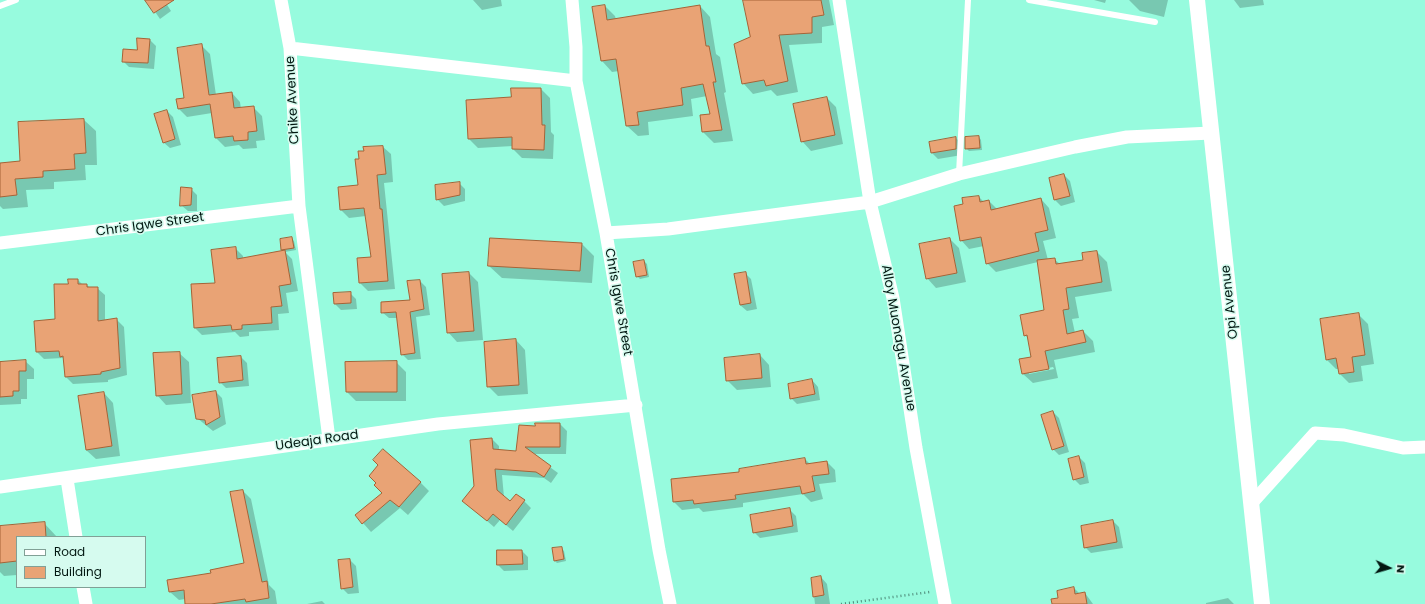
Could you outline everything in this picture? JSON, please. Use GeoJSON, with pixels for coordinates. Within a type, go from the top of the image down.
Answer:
{"type":"FeatureCollection","features":[{"type":"Feature","properties":{"kind":"street"},"geometry":{"type":"LineString","coordinates":[[281,0],[290,48]]}},
{"type":"Feature","properties":{"kind":"street","name":"Chris Igwe Street"},"geometry":{"type":"LineString","coordinates":[[572,0],[576,47],[576,81],[606,234],[636,405],[659,550],[670,604]]}},
{"type":"Feature","properties":{"kind":"street","name":"Alloy Muonagu Avenue"},"geometry":{"type":"LineString","coordinates":[[839,0],[870,202],[893,298],[916,448],[945,604]]}},
{"type":"Feature","properties":{"kind":"street","name":"Opi Avenue"},"geometry":{"type":"LineString","coordinates":[[1197,0],[1262,604]]}},
{"type":"Feature","properties":{"kind":"street","name":"Chike Avenue"},"geometry":{"type":"LineString","coordinates":[[329,439],[299,206],[290,48],[576,81]]}},
{"type":"Feature","properties":{"kind":"street"},"geometry":{"type":"LineString","coordinates":[[606,234],[668,229],[870,202],[959,174],[1075,147],[1127,137],[1212,133]]}},
{"type":"Feature","properties":{"kind":"street","name":"Chris Igwe Street"},"geometry":{"type":"LineString","coordinates":[[0,244],[299,206]]}},
{"type":"Feature","properties":{"kind":"street","name":"Udeaja Road"},"geometry":{"type":"LineString","coordinates":[[0,487],[67,479],[438,424],[636,405]]}},
{"type":"Feature","properties":{"kind":"street"},"geometry":{"type":"LineString","coordinates":[[1252,504],[1314,433],[1344,435],[1403,448],[1425,447]]}},
{"type":"Feature","properties":{"kind":"street"},"geometry":{"type":"LineString","coordinates":[[67,479],[76,536]]}},
{"type":"Feature","properties":{"kind":"street"},"geometry":{"type":"LineString","coordinates":[[83,588],[86,604]]}},
{"type":"Feature","properties":{"kind":"lane"},"geometry":{"type":"LineString","coordinates":[[0,6],[16,0]]}},
{"type":"Feature","properties":{"kind":"lane"},"geometry":{"type":"LineString","coordinates":[[959,174],[968,0]]}},
{"type":"Feature","properties":{"kind":"lane"},"geometry":{"type":"LineString","coordinates":[[1029,0],[1155,22]]}},
{"type":"Feature","properties":{"kind":"path"},"geometry":{"type":"LineString","coordinates":[[841,604],[943,590]]}},
{"type":"Feature","properties":{"kind":"building"},"geometry":{"type":"Polygon","coordinates":[[[145,0],[174,0],[154,13],[145,0]]]}},
{"type":"Feature","properties":{"kind":"building"},"geometry":{"type":"Polygon","coordinates":[[[743,0],[821,0],[824,15],[812,17],[812,33],[779,35],[788,81],[766,86],[764,80],[742,84],[734,44],[750,37],[743,0]]]}},
{"type":"Feature","properties":{"kind":"building"},"geometry":{"type":"Polygon","coordinates":[[[605,5],[607,20],[700,5],[706,46],[709,46],[716,82],[713,82],[722,130],[702,132],[700,115],[710,114],[703,84],[681,88],[683,105],[637,112],[639,125],[626,126],[616,59],[601,61],[592,7],[605,5]]]}},
{"type":"Feature","properties":{"kind":"building"},"geometry":{"type":"Polygon","coordinates":[[[137,38],[150,39],[148,63],[122,62],[123,49],[137,50],[137,38]]]}},
{"type":"Feature","properties":{"kind":"building"},"geometry":{"type":"Polygon","coordinates":[[[202,44],[209,95],[232,92],[234,108],[254,106],[257,131],[248,132],[248,140],[234,141],[233,136],[215,138],[210,104],[178,109],[176,99],[184,98],[177,48],[202,44]]]}},
{"type":"Feature","properties":{"kind":"building"},"geometry":{"type":"Polygon","coordinates":[[[511,88],[541,88],[542,125],[545,125],[544,150],[512,149],[512,137],[468,139],[466,100],[511,97],[511,88]]]}},
{"type":"Feature","properties":{"kind":"building"},"geometry":{"type":"Polygon","coordinates":[[[827,97],[835,135],[801,142],[793,104],[827,97]]]}},
{"type":"Feature","properties":{"kind":"building"},"geometry":{"type":"Polygon","coordinates":[[[167,110],[175,139],[163,143],[154,114],[167,110]]]}},
{"type":"Feature","properties":{"kind":"building"},"geometry":{"type":"Polygon","coordinates":[[[84,119],[86,153],[74,154],[75,169],[43,171],[43,177],[15,179],[17,195],[0,197],[0,163],[20,161],[18,122],[84,119]]]}},
{"type":"Feature","properties":{"kind":"building"},"geometry":{"type":"Polygon","coordinates":[[[979,136],[980,148],[965,149],[965,137],[979,136]]]}},
{"type":"Feature","properties":{"kind":"building"},"geometry":{"type":"Polygon","coordinates":[[[956,137],[956,149],[931,153],[929,142],[956,137]]]}},
{"type":"Feature","properties":{"kind":"building"},"geometry":{"type":"Polygon","coordinates":[[[383,146],[386,174],[377,175],[380,209],[382,209],[388,281],[359,283],[357,258],[371,257],[364,208],[340,210],[338,187],[358,185],[355,159],[359,159],[358,151],[364,151],[363,147],[383,146]]]}},
{"type":"Feature","properties":{"kind":"building"},"geometry":{"type":"Polygon","coordinates":[[[1064,174],[1070,196],[1054,200],[1049,178],[1064,174]]]}},
{"type":"Feature","properties":{"kind":"building"},"geometry":{"type":"Polygon","coordinates":[[[460,182],[460,195],[436,200],[435,185],[460,182]]]}},
{"type":"Feature","properties":{"kind":"building"},"geometry":{"type":"Polygon","coordinates":[[[181,187],[192,188],[191,205],[180,206],[181,187]]]}},
{"type":"Feature","properties":{"kind":"building"},"geometry":{"type":"Polygon","coordinates":[[[979,196],[980,202],[989,200],[991,210],[1041,198],[1048,230],[1035,233],[1039,251],[986,264],[981,237],[960,241],[954,206],[963,204],[962,198],[979,196]]]}},
{"type":"Feature","properties":{"kind":"building"},"geometry":{"type":"Polygon","coordinates":[[[292,237],[294,248],[281,250],[280,239],[292,237]]]}},
{"type":"Feature","properties":{"kind":"building"},"geometry":{"type":"Polygon","coordinates":[[[490,238],[582,243],[580,271],[488,266],[490,238]]]}},
{"type":"Feature","properties":{"kind":"building"},"geometry":{"type":"Polygon","coordinates":[[[950,238],[957,273],[926,279],[919,244],[950,238]]]}},
{"type":"Feature","properties":{"kind":"building"},"geometry":{"type":"Polygon","coordinates":[[[236,247],[237,259],[285,250],[291,284],[279,286],[282,306],[271,307],[272,323],[242,325],[242,329],[232,330],[231,325],[194,328],[191,284],[215,283],[211,250],[236,247]]]}},
{"type":"Feature","properties":{"kind":"building"},"geometry":{"type":"Polygon","coordinates":[[[1097,251],[1102,282],[1066,288],[1069,309],[1063,310],[1067,334],[1083,330],[1086,342],[1045,351],[1049,369],[1022,374],[1019,359],[1031,357],[1027,335],[1024,336],[1020,315],[1044,310],[1037,260],[1055,258],[1056,264],[1083,260],[1082,253],[1097,251]]]}},
{"type":"Feature","properties":{"kind":"building"},"geometry":{"type":"Polygon","coordinates":[[[644,260],[647,275],[636,277],[633,262],[644,260]]]}},
{"type":"Feature","properties":{"kind":"building"},"geometry":{"type":"Polygon","coordinates":[[[469,272],[474,331],[447,333],[442,274],[469,272]]]}},
{"type":"Feature","properties":{"kind":"building"},"geometry":{"type":"Polygon","coordinates":[[[746,272],[751,303],[740,305],[734,274],[746,272]]]}},
{"type":"Feature","properties":{"kind":"building"},"geometry":{"type":"Polygon","coordinates":[[[68,279],[78,279],[78,284],[87,284],[87,287],[98,287],[98,321],[117,318],[120,368],[101,372],[101,374],[65,377],[63,356],[60,357],[59,351],[36,352],[34,321],[55,319],[54,284],[68,284],[68,279]]]}},
{"type":"Feature","properties":{"kind":"building"},"geometry":{"type":"Polygon","coordinates":[[[420,280],[424,309],[410,312],[415,353],[401,355],[396,312],[381,313],[381,302],[410,300],[407,281],[420,280]]]}},
{"type":"Feature","properties":{"kind":"building"},"geometry":{"type":"Polygon","coordinates":[[[351,292],[351,303],[334,304],[333,293],[351,292]]]}},
{"type":"Feature","properties":{"kind":"building"},"geometry":{"type":"Polygon","coordinates":[[[1359,313],[1365,355],[1352,357],[1354,372],[1339,374],[1336,358],[1326,360],[1320,319],[1359,313]]]}},
{"type":"Feature","properties":{"kind":"building"},"geometry":{"type":"Polygon","coordinates":[[[516,339],[519,385],[487,387],[484,342],[516,339]]]}},
{"type":"Feature","properties":{"kind":"building"},"geometry":{"type":"Polygon","coordinates":[[[180,352],[182,394],[156,396],[153,353],[180,352]]]}},
{"type":"Feature","properties":{"kind":"building"},"geometry":{"type":"Polygon","coordinates":[[[760,354],[762,378],[726,381],[724,358],[760,354]]]}},
{"type":"Feature","properties":{"kind":"building"},"geometry":{"type":"Polygon","coordinates":[[[241,356],[243,380],[219,383],[217,358],[241,356]]]}},
{"type":"Feature","properties":{"kind":"building"},"geometry":{"type":"Polygon","coordinates":[[[26,360],[26,371],[19,371],[19,391],[13,391],[13,396],[0,397],[0,362],[26,360]]]}},
{"type":"Feature","properties":{"kind":"building"},"geometry":{"type":"Polygon","coordinates":[[[397,361],[397,392],[346,392],[345,362],[397,361]]]}},
{"type":"Feature","properties":{"kind":"building"},"geometry":{"type":"Polygon","coordinates":[[[812,379],[815,394],[790,399],[788,384],[812,379]]]}},
{"type":"Feature","properties":{"kind":"building"},"geometry":{"type":"Polygon","coordinates":[[[216,391],[220,417],[206,425],[205,420],[196,419],[192,395],[216,391]]]}},
{"type":"Feature","properties":{"kind":"building"},"geometry":{"type":"Polygon","coordinates":[[[104,392],[112,446],[86,450],[78,396],[104,392]]]}},
{"type":"Feature","properties":{"kind":"building"},"geometry":{"type":"Polygon","coordinates":[[[1053,411],[1064,446],[1052,450],[1041,415],[1053,411]]]}},
{"type":"Feature","properties":{"kind":"building"},"geometry":{"type":"Polygon","coordinates":[[[535,423],[560,423],[560,447],[525,447],[551,466],[544,477],[536,472],[495,469],[497,490],[510,501],[516,494],[525,500],[506,525],[493,514],[487,521],[462,501],[474,486],[470,440],[492,438],[493,449],[516,451],[519,425],[535,426],[535,423]]]}},
{"type":"Feature","properties":{"kind":"building"},"geometry":{"type":"Polygon","coordinates":[[[383,449],[421,482],[399,507],[390,500],[362,524],[355,515],[382,493],[374,485],[376,483],[369,476],[378,465],[373,460],[383,449]]]}},
{"type":"Feature","properties":{"kind":"building"},"geometry":{"type":"Polygon","coordinates":[[[1079,456],[1084,477],[1073,480],[1068,459],[1079,456]]]}},
{"type":"Feature","properties":{"kind":"building"},"geometry":{"type":"Polygon","coordinates":[[[805,458],[806,464],[827,461],[829,474],[812,476],[815,491],[802,494],[800,486],[735,495],[736,499],[694,504],[693,500],[673,502],[671,479],[739,472],[739,469],[805,458]]]}},
{"type":"Feature","properties":{"kind":"building"},"geometry":{"type":"Polygon","coordinates":[[[243,490],[262,582],[267,581],[269,598],[246,602],[245,599],[211,604],[185,604],[184,590],[169,592],[167,580],[211,573],[210,570],[244,563],[230,492],[243,490]]]}},
{"type":"Feature","properties":{"kind":"building"},"geometry":{"type":"Polygon","coordinates":[[[790,508],[793,526],[753,533],[750,515],[790,508]]]}},
{"type":"Feature","properties":{"kind":"building"},"geometry":{"type":"Polygon","coordinates":[[[1113,520],[1117,542],[1084,548],[1081,526],[1113,520]]]}},
{"type":"Feature","properties":{"kind":"building"},"geometry":{"type":"Polygon","coordinates":[[[45,522],[46,536],[16,536],[16,561],[0,563],[0,526],[45,522]]]}},
{"type":"Feature","properties":{"kind":"building"},"geometry":{"type":"Polygon","coordinates":[[[562,547],[564,559],[554,561],[552,548],[562,547]]]}},
{"type":"Feature","properties":{"kind":"building"},"geometry":{"type":"Polygon","coordinates":[[[497,550],[522,550],[523,564],[497,565],[497,550]]]}},
{"type":"Feature","properties":{"kind":"building"},"geometry":{"type":"Polygon","coordinates":[[[350,559],[353,587],[341,589],[338,560],[350,559]]]}},
{"type":"Feature","properties":{"kind":"building"},"geometry":{"type":"Polygon","coordinates":[[[821,576],[824,595],[813,597],[811,578],[821,576]]]}},
{"type":"Feature","properties":{"kind":"building"},"geometry":{"type":"Polygon","coordinates":[[[1074,587],[1075,594],[1085,592],[1087,604],[1052,604],[1051,599],[1058,598],[1057,591],[1074,587]]]}}]}
